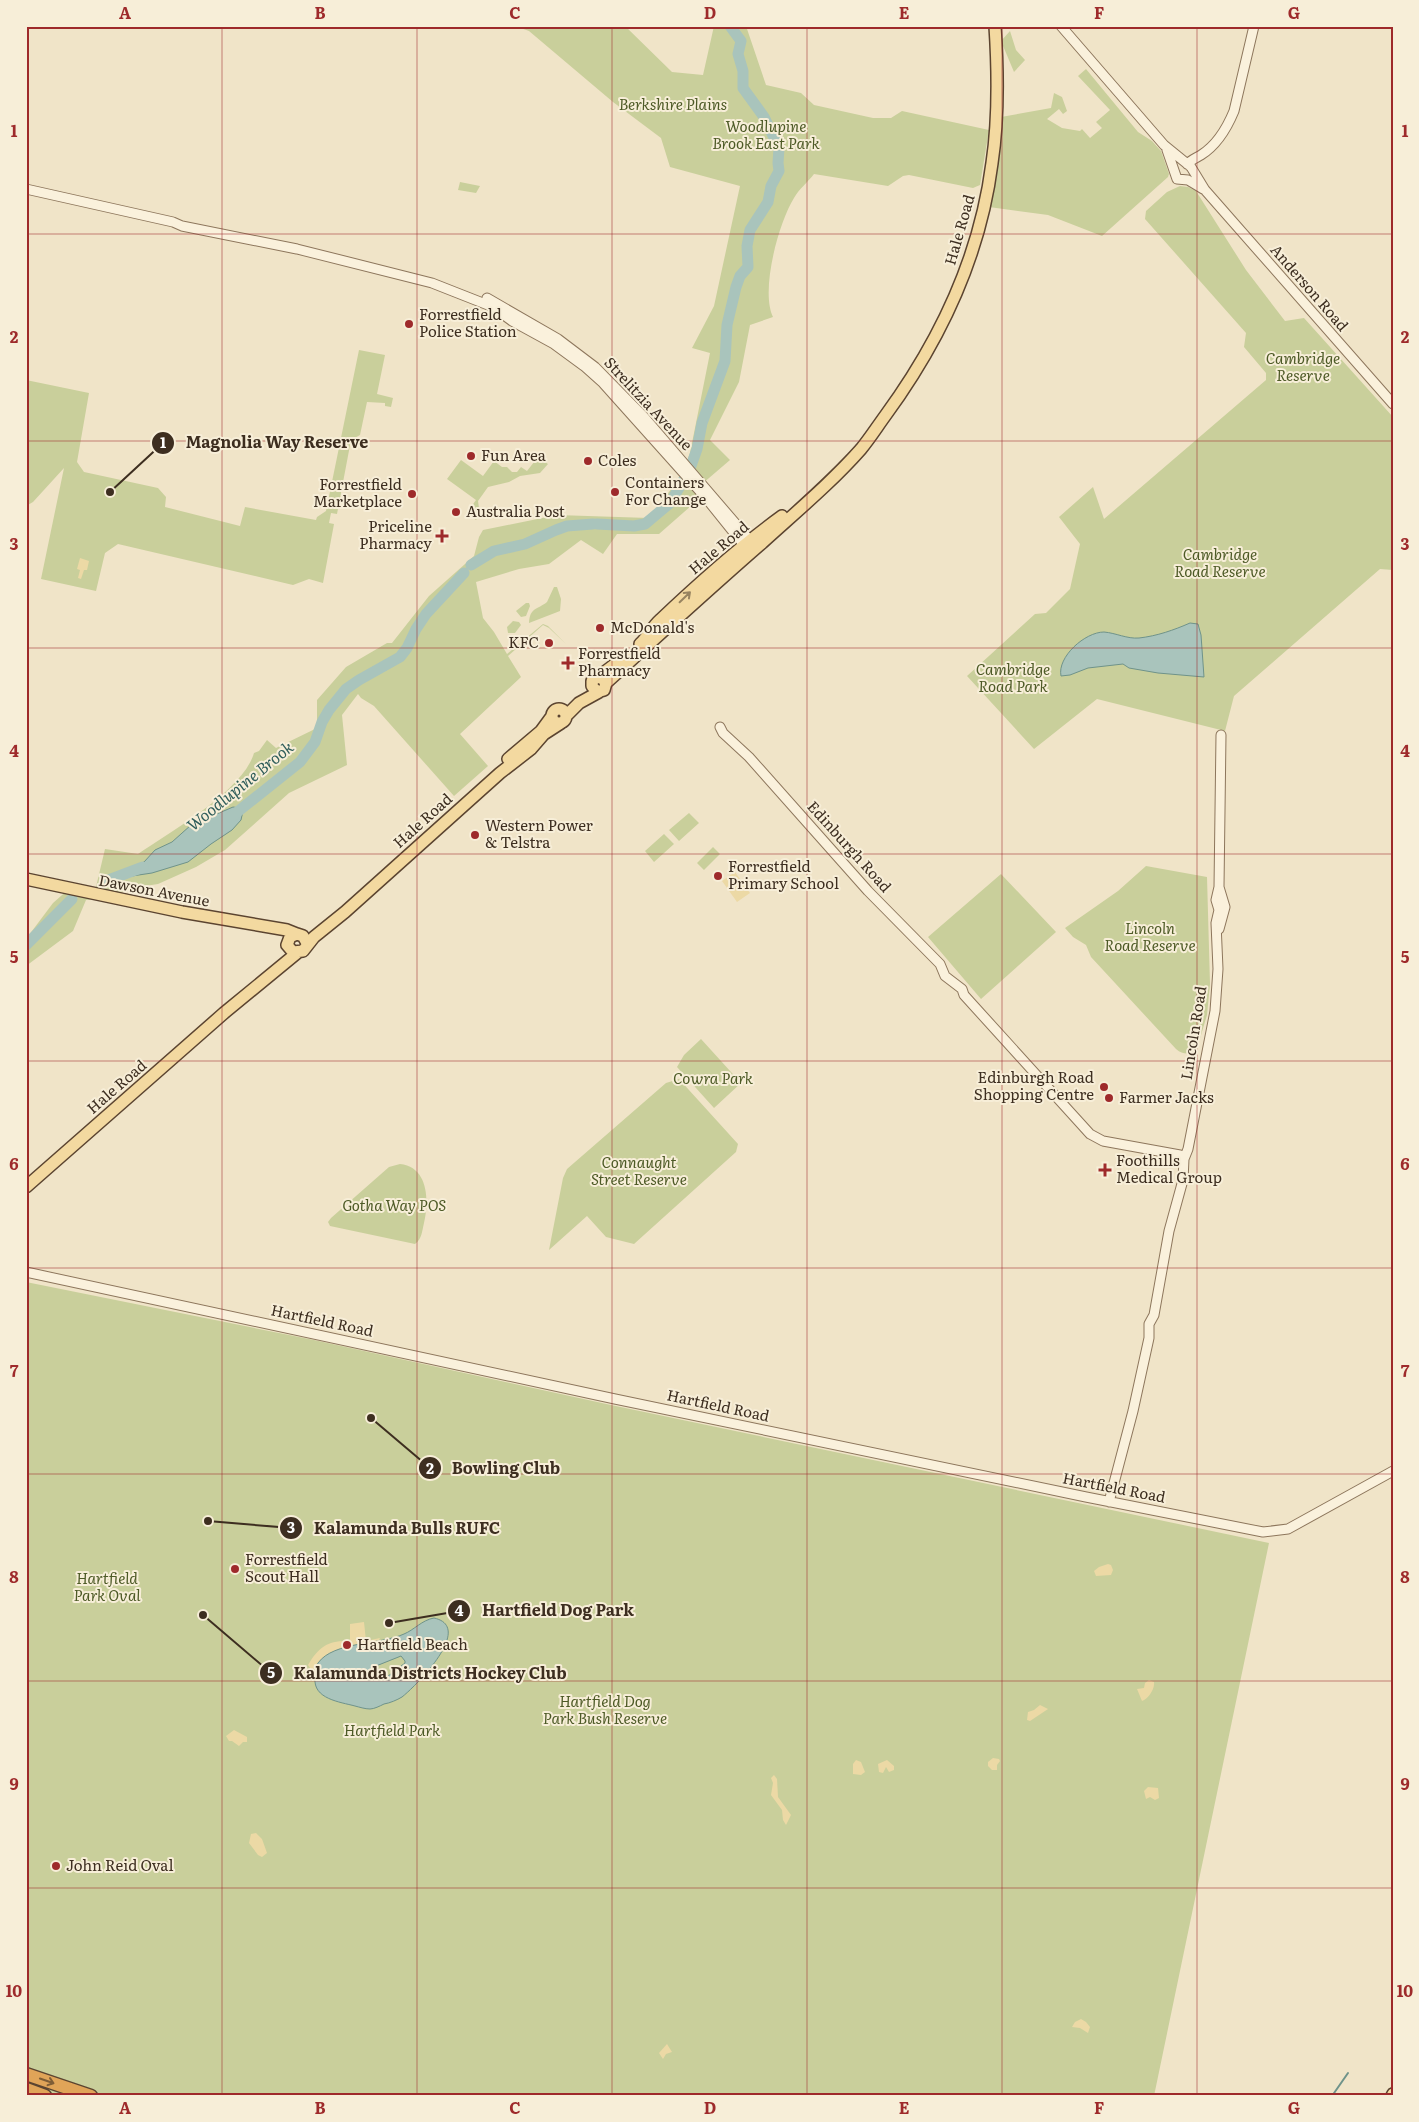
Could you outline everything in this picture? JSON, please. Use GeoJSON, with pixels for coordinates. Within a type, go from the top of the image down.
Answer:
{"type":"FeatureCollection","features":[{"type":"Feature","properties":{"kind":"highway"},"geometry":{"type":"LineString","coordinates":[[26,2074],[91,2096]]}},
{"type":"Feature","properties":{"kind":"highway"},"geometry":{"type":"LineString","coordinates":[[26,2089],[45,2096]]}},
{"type":"Feature","properties":{"kind":"main road","name":"Hale Road"},"geometry":{"type":"LineString","coordinates":[[302,938],[345,912],[500,773],[531,749],[560,716],[599,684],[637,647],[661,619],[750,546],[811,492],[882,421],[902,394],[942,327],[970,258],[987,190],[995,143],[998,89],[995,26]]}},
{"type":"Feature","properties":{"kind":"main road","name":"Dawson Avenue"},"geometry":{"type":"LineString","coordinates":[[26,879],[182,912],[276,930],[287,930],[302,938]]}},
{"type":"Feature","properties":{"kind":"main road"},"geometry":{"type":"LineString","coordinates":[[276,930],[291,949]]}},
{"type":"Feature","properties":{"kind":"main road"},"geometry":{"type":"LineString","coordinates":[[290,937],[302,938],[305,949],[291,949],[290,937]]}},
{"type":"Feature","properties":{"kind":"main road","name":"Hale Road"},"geometry":{"type":"LineString","coordinates":[[26,1187],[274,970],[291,949]]}},
{"type":"Feature","properties":{"kind":"street","name":"Anderson Road"},"geometry":{"type":"LineString","coordinates":[[1060,26],[1164,145],[1190,167],[1205,190],[1393,404]]}},
{"type":"Feature","properties":{"kind":"street"},"geometry":{"type":"LineString","coordinates":[[1190,167],[1221,137],[1232,118],[1254,26]]}},
{"type":"Feature","properties":{"kind":"street","name":"Anderson Road"},"geometry":{"type":"LineString","coordinates":[[1164,145],[1178,179],[1188,180],[1205,190]]}},
{"type":"Feature","properties":{"kind":"street"},"geometry":{"type":"LineString","coordinates":[[1175,172],[1178,165],[1190,167]]}},
{"type":"Feature","properties":{"kind":"street"},"geometry":{"type":"LineString","coordinates":[[1188,180],[1192,176],[1190,167]]}},
{"type":"Feature","properties":{"kind":"street","name":"Strelitzia Avenue"},"geometry":{"type":"LineString","coordinates":[[26,189],[174,222],[182,226],[297,249],[432,283],[493,307],[554,344],[584,366],[611,392],[750,546]]}},
{"type":"Feature","properties":{"kind":"street","name":"Strelitzia Avenue"},"geometry":{"type":"LineString","coordinates":[[26,194],[87,204]]}},
{"type":"Feature","properties":{"kind":"street","name":"Strelitzia Avenue"},"geometry":{"type":"LineString","coordinates":[[297,249],[306,248],[433,277],[495,302],[558,339],[588,361],[621,392],[689,469],[750,546]]}},
{"type":"Feature","properties":{"kind":"street","name":"Lincoln Road"},"geometry":{"type":"LineString","coordinates":[[1113,1503],[1144,1351],[1149,1338],[1149,1324],[1154,1315],[1179,1192],[1181,1158],[1190,1135],[1214,1011],[1218,934],[1216,918],[1219,910],[1216,900],[1219,887],[1221,735]]}},
{"type":"Feature","properties":{"kind":"street","name":"Edinburgh Road"},"geometry":{"type":"LineString","coordinates":[[749,757],[868,891],[929,955],[940,964],[946,976],[962,989],[964,995],[1090,1134],[1103,1141],[1157,1152],[1165,1157],[1181,1158]]}},
{"type":"Feature","properties":{"kind":"street","name":"Hartfield Road"},"geometry":{"type":"LineString","coordinates":[[26,1272],[615,1399],[1113,1503],[1263,1532],[1288,1529],[1299,1524],[1393,1470]]}},
{"type":"Feature","properties":{"kind":"green space"},"geometry":{"type":"Polygon","coordinates":[[[515,26],[625,26],[672,72],[703,75],[714,26],[746,26],[766,85],[801,93],[814,105],[873,118],[891,118],[902,111],[989,130],[980,185],[973,188],[909,175],[903,176],[888,186],[814,174],[801,189],[788,209],[773,256],[769,290],[773,317],[750,325],[739,382],[710,440],[730,460],[702,484],[700,498],[659,534],[617,534],[603,554],[581,540],[549,564],[519,569],[476,582],[483,618],[507,654],[543,624],[548,626],[566,644],[549,628],[543,625],[508,656],[521,677],[460,734],[488,766],[454,796],[374,706],[358,694],[342,715],[347,765],[289,793],[225,850],[196,867],[158,884],[126,889],[117,896],[86,900],[73,931],[26,966],[26,939],[53,903],[70,888],[95,891],[105,849],[138,854],[221,796],[236,782],[254,753],[259,751],[267,740],[276,748],[317,728],[317,700],[346,667],[387,643],[392,643],[429,596],[474,556],[483,530],[557,515],[649,518],[682,475],[690,453],[710,353],[692,348],[714,306],[740,186],[670,167],[661,138],[613,102],[529,31],[515,26]]]}},
{"type":"Feature","properties":{"kind":"green space"},"geometry":{"type":"Polygon","coordinates":[[[1010,31],[1016,50],[1025,60],[1014,72],[1001,41],[1010,31]]]}},
{"type":"Feature","properties":{"kind":"green space"},"geometry":{"type":"Polygon","coordinates":[[[1086,69],[1138,132],[1152,141],[1161,151],[1169,174],[1168,177],[1102,236],[1048,215],[989,207],[1001,117],[1051,108],[1054,93],[1062,97],[1067,111],[1063,114],[1059,109],[1047,119],[1062,128],[1080,131],[1082,129],[1090,138],[1102,128],[1096,122],[1110,110],[1078,76],[1086,69]]]}},
{"type":"Feature","properties":{"kind":"green space"},"geometry":{"type":"Polygon","coordinates":[[[460,182],[480,186],[476,193],[458,190],[460,182]]]}},
{"type":"Feature","properties":{"kind":"green space","name":"Cambridge Road Reserve"},"geometry":{"type":"Polygon","coordinates":[[[1180,186],[1196,191],[1246,270],[1285,321],[1304,318],[1393,417],[1393,570],[1380,569],[1234,696],[1225,731],[1097,699],[1034,749],[967,676],[1035,614],[1046,613],[1070,589],[1080,544],[1059,517],[1093,487],[1104,519],[1266,380],[1266,373],[1244,347],[1246,333],[1145,219],[1146,211],[1167,192],[1180,186]]]}},
{"type":"Feature","properties":{"kind":"green space"},"geometry":{"type":"Polygon","coordinates":[[[359,350],[385,355],[377,394],[393,398],[391,407],[385,406],[385,403],[367,402],[360,435],[351,440],[337,514],[331,513],[329,523],[334,524],[323,583],[309,579],[293,585],[118,544],[105,553],[96,591],[41,579],[64,468],[33,502],[26,506],[26,380],[89,393],[77,462],[84,472],[158,488],[166,497],[165,507],[240,526],[245,507],[316,520],[317,517],[326,511],[359,350]]]}},
{"type":"Feature","properties":{"kind":"green space"},"geometry":{"type":"Polygon","coordinates":[[[538,457],[548,464],[540,473],[520,476],[509,482],[488,487],[478,501],[480,515],[476,520],[467,513],[476,500],[447,479],[461,460],[483,476],[494,461],[502,467],[507,467],[512,472],[517,472],[521,467],[527,471],[538,457]]]}},
{"type":"Feature","properties":{"kind":"green space"},"geometry":{"type":"Polygon","coordinates":[[[554,587],[557,587],[561,599],[560,611],[529,623],[532,611],[547,602],[554,587]]]}},
{"type":"Feature","properties":{"kind":"green space"},"geometry":{"type":"Polygon","coordinates":[[[526,603],[529,603],[530,606],[526,616],[521,617],[516,611],[526,603]]]}},
{"type":"Feature","properties":{"kind":"green space"},"geometry":{"type":"Polygon","coordinates":[[[513,621],[519,622],[521,625],[515,633],[508,633],[507,627],[513,621]]]}},
{"type":"Feature","properties":{"kind":"green space"},"geometry":{"type":"Polygon","coordinates":[[[689,813],[699,823],[679,841],[669,830],[689,813]]]}},
{"type":"Feature","properties":{"kind":"green space"},"geometry":{"type":"Polygon","coordinates":[[[664,834],[674,844],[654,862],[645,851],[664,834]]]}},
{"type":"Feature","properties":{"kind":"green space"},"geometry":{"type":"Polygon","coordinates":[[[713,847],[720,854],[704,870],[697,863],[713,847]]]}},
{"type":"Feature","properties":{"kind":"green space","name":"Lincoln Road Reserve"},"geometry":{"type":"Polygon","coordinates":[[[1146,866],[1207,877],[1210,984],[1207,1015],[1196,1052],[1186,1054],[1176,1049],[1091,957],[1086,945],[1073,937],[1065,928],[1118,891],[1146,866]]]}},
{"type":"Feature","properties":{"kind":"green space"},"geometry":{"type":"Polygon","coordinates":[[[1001,874],[1056,932],[981,999],[928,937],[1001,874]]]}},
{"type":"Feature","properties":{"kind":"green space","name":"Cowra Park"},"geometry":{"type":"Polygon","coordinates":[[[701,1039],[741,1083],[714,1108],[677,1067],[684,1055],[701,1039]]]}},
{"type":"Feature","properties":{"kind":"green space","name":"Connaught Street Reserve"},"geometry":{"type":"Polygon","coordinates":[[[679,1079],[738,1144],[736,1152],[634,1244],[606,1237],[587,1216],[549,1250],[563,1178],[567,1169],[666,1083],[679,1079]]]}},
{"type":"Feature","properties":{"kind":"green space","name":"Gotha Way POS"},"geometry":{"type":"Polygon","coordinates":[[[400,1164],[410,1167],[417,1172],[422,1178],[425,1187],[426,1215],[421,1235],[415,1244],[330,1226],[328,1222],[331,1218],[389,1167],[400,1164]]]}},
{"type":"Feature","properties":{"kind":"green space","name":"Hartfield Park"},"geometry":{"type":"Polygon","coordinates":[[[26,1282],[314,1340],[611,1405],[1269,1543],[1154,2096],[26,2096],[26,1282]]]}},
{"type":"Feature","properties":{"kind":"sand"},"geometry":{"type":"Polygon","coordinates":[[[80,558],[89,561],[87,570],[84,570],[81,579],[78,578],[80,570],[77,569],[80,558]]]}},
{"type":"Feature","properties":{"kind":"sand"},"geometry":{"type":"Polygon","coordinates":[[[735,872],[750,893],[737,902],[722,881],[735,872]]]}},
{"type":"Feature","properties":{"kind":"sand"},"geometry":{"type":"Polygon","coordinates":[[[1108,1564],[1111,1565],[1113,1570],[1111,1575],[1096,1576],[1094,1571],[1108,1564]]]}},
{"type":"Feature","properties":{"kind":"sand","name":"Hartfield Beach"},"geometry":{"type":"Polygon","coordinates":[[[364,1622],[366,1641],[380,1638],[377,1644],[349,1648],[333,1653],[325,1657],[313,1672],[308,1665],[316,1653],[330,1643],[350,1641],[350,1624],[364,1622]]]}},
{"type":"Feature","properties":{"kind":"sand"},"geometry":{"type":"Polygon","coordinates":[[[1149,1680],[1154,1682],[1152,1691],[1142,1701],[1137,1689],[1144,1688],[1145,1683],[1149,1680]]]}},
{"type":"Feature","properties":{"kind":"sand"},"geometry":{"type":"Polygon","coordinates":[[[1040,1705],[1048,1709],[1030,1721],[1027,1720],[1028,1712],[1040,1705]]]}},
{"type":"Feature","properties":{"kind":"sand"},"geometry":{"type":"Polygon","coordinates":[[[234,1730],[247,1737],[247,1742],[243,1742],[239,1746],[229,1741],[226,1736],[234,1730]]]}},
{"type":"Feature","properties":{"kind":"sand"},"geometry":{"type":"Polygon","coordinates":[[[993,1758],[1000,1761],[997,1765],[997,1770],[992,1770],[988,1766],[988,1762],[993,1758]]]}},
{"type":"Feature","properties":{"kind":"sand"},"geometry":{"type":"Polygon","coordinates":[[[856,1760],[861,1762],[865,1772],[861,1775],[853,1774],[853,1764],[856,1760]]]}},
{"type":"Feature","properties":{"kind":"sand"},"geometry":{"type":"Polygon","coordinates":[[[887,1760],[894,1766],[894,1770],[889,1772],[886,1767],[883,1773],[879,1772],[878,1764],[887,1760]]]}},
{"type":"Feature","properties":{"kind":"sand"},"geometry":{"type":"Polygon","coordinates":[[[774,1775],[777,1779],[778,1797],[791,1815],[786,1825],[783,1820],[782,1810],[771,1795],[773,1783],[771,1778],[774,1775]]]}},
{"type":"Feature","properties":{"kind":"sand"},"geometry":{"type":"Polygon","coordinates":[[[1148,1787],[1158,1788],[1159,1798],[1155,1800],[1150,1797],[1146,1799],[1144,1791],[1148,1787]]]}},
{"type":"Feature","properties":{"kind":"sand"},"geometry":{"type":"Polygon","coordinates":[[[256,1833],[262,1839],[267,1853],[262,1857],[258,1855],[249,1843],[251,1834],[256,1833]]]}},
{"type":"Feature","properties":{"kind":"sand"},"geometry":{"type":"Polygon","coordinates":[[[1081,2019],[1090,2027],[1088,2033],[1080,2028],[1072,2027],[1075,2022],[1081,2019]]]}},
{"type":"Feature","properties":{"kind":"sand"},"geometry":{"type":"Polygon","coordinates":[[[667,2044],[672,2052],[666,2054],[663,2059],[659,2053],[667,2044]]]}},
{"type":"Feature","properties":{"kind":"water"},"geometry":{"type":"Polygon","coordinates":[[[1190,623],[1198,624],[1201,635],[1204,677],[1158,673],[1129,668],[1123,664],[1088,668],[1070,675],[1061,676],[1063,661],[1074,647],[1089,636],[1104,632],[1130,638],[1139,638],[1152,636],[1190,623]]]}},
{"type":"Feature","properties":{"kind":"water"},"geometry":{"type":"Polygon","coordinates":[[[233,807],[240,808],[243,811],[241,820],[232,830],[188,862],[152,873],[132,876],[129,869],[144,862],[155,850],[172,842],[191,825],[233,807]]]}},
{"type":"Feature","properties":{"kind":"water"},"geometry":{"type":"Polygon","coordinates":[[[434,1618],[445,1624],[448,1633],[446,1644],[429,1670],[402,1697],[368,1709],[335,1701],[318,1691],[315,1676],[316,1669],[318,1663],[325,1656],[346,1647],[394,1638],[434,1618]],[[401,1656],[371,1668],[370,1673],[374,1679],[383,1680],[405,1663],[401,1656]]]}},
{"type":"Feature","properties":{"kind":"waterway","name":"Woodlupine Brook"},"geometry":{"type":"LineString","coordinates":[[597,524],[634,526],[645,524],[670,503],[691,466],[697,449],[702,423],[725,361],[727,325],[736,287],[740,276],[748,267],[747,246],[750,230],[768,202],[771,186],[779,171],[779,148],[764,117],[743,88],[743,71],[738,54],[741,41],[730,26]]}},
{"type":"Feature","properties":{"kind":"waterway","name":"Woodlupine Brook"},"geometry":{"type":"LineString","coordinates":[[471,565],[494,551],[525,544],[567,526],[593,524]]}},
{"type":"Feature","properties":{"kind":"waterway","name":"Woodlupine Brook"},"geometry":{"type":"LineString","coordinates":[[231,817],[300,762],[315,742],[322,722],[329,710],[346,689],[400,657],[426,614],[464,573]]}},
{"type":"Feature","properties":{"kind":"waterway","name":"Woodlupine Brook"},"geometry":{"type":"LineString","coordinates":[[106,881],[143,867]]}},
{"type":"Feature","properties":{"kind":"waterway","name":"Woodlupine Brook"},"geometry":{"type":"LineString","coordinates":[[26,945],[72,899]]}},
{"type":"Feature","properties":{"kind":"waterway"},"geometry":{"type":"LineString","coordinates":[[1332,2096],[1348,2073]]}},
{"type":"Feature","properties":{"kind":"place","name":"Forrestfield Police Station"},"geometry":{"type":"Point","coordinates":[409,324]}},
{"type":"Feature","properties":{"kind":"place","name":"Fun Area"},"geometry":{"type":"Point","coordinates":[471,456]}},
{"type":"Feature","properties":{"kind":"place","name":"Coles"},"geometry":{"type":"Point","coordinates":[588,461]}},
{"type":"Feature","properties":{"kind":"place","name":"Magnolia Way Reserve"},"geometry":{"type":"Point","coordinates":[110,492]}},
{"type":"Feature","properties":{"kind":"place","name":"Containers For Change"},"geometry":{"type":"Point","coordinates":[615,492]}},
{"type":"Feature","properties":{"kind":"place","name":"Forrestfield Marketplace"},"geometry":{"type":"Point","coordinates":[412,494]}},
{"type":"Feature","properties":{"kind":"place","name":"Australia Post"},"geometry":{"type":"Point","coordinates":[456,512]}},
{"type":"Feature","properties":{"kind":"place","name":"Priceline Pharmacy"},"geometry":{"type":"Point","coordinates":[442,536]}},
{"type":"Feature","properties":{"kind":"place","name":"McDonald's"},"geometry":{"type":"Point","coordinates":[600,628]}},
{"type":"Feature","properties":{"kind":"place","name":"KFC"},"geometry":{"type":"Point","coordinates":[549,643]}},
{"type":"Feature","properties":{"kind":"place","name":"Forrestfield Pharmacy"},"geometry":{"type":"Point","coordinates":[568,663]}},
{"type":"Feature","properties":{"kind":"place","name":"Western Power & Telstra"},"geometry":{"type":"Point","coordinates":[475,835]}},
{"type":"Feature","properties":{"kind":"place","name":"Forrestfield Primary School"},"geometry":{"type":"Point","coordinates":[718,876]}},
{"type":"Feature","properties":{"kind":"place","name":"Edinburgh Road Shopping Centre"},"geometry":{"type":"Point","coordinates":[1104,1087]}},
{"type":"Feature","properties":{"kind":"place","name":"Farmer Jacks"},"geometry":{"type":"Point","coordinates":[1109,1098]}},
{"type":"Feature","properties":{"kind":"place","name":"Foothills Medical Group"},"geometry":{"type":"Point","coordinates":[1105,1170]}},
{"type":"Feature","properties":{"kind":"place","name":"Bowling Club"},"geometry":{"type":"Point","coordinates":[371,1418]}},
{"type":"Feature","properties":{"kind":"place","name":"Kalamunda Bulls RUFC"},"geometry":{"type":"Point","coordinates":[208,1521]}},
{"type":"Feature","properties":{"kind":"place","name":"Forrestfield Scout Hall"},"geometry":{"type":"Point","coordinates":[235,1569]}},
{"type":"Feature","properties":{"kind":"place","name":"Kalamunda Districts Hockey Club"},"geometry":{"type":"Point","coordinates":[203,1615]}},
{"type":"Feature","properties":{"kind":"place","name":"Hartfield Dog Park"},"geometry":{"type":"Point","coordinates":[389,1623]}},
{"type":"Feature","properties":{"kind":"place","name":"Hartfield Beach"},"geometry":{"type":"Point","coordinates":[347,1645]}},
{"type":"Feature","properties":{"kind":"place","name":"John Reid Oval"},"geometry":{"type":"Point","coordinates":[56,1866]}},
{"type":"Feature","properties":{"kind":"park label","name":"Berkshire Plains"},"geometry":{"type":"Point","coordinates":[673,105]}},
{"type":"Feature","properties":{"kind":"park label","name":"Woodlupine Brook East Park"},"geometry":{"type":"Point","coordinates":[766,136]}},
{"type":"Feature","properties":{"kind":"park label","name":"Cambridge Reserve"},"geometry":{"type":"Point","coordinates":[1303,368]}},
{"type":"Feature","properties":{"kind":"park label","name":"Cambridge Road Park"},"geometry":{"type":"Point","coordinates":[1013,678]}},
{"type":"Feature","properties":{"kind":"park label","name":"Hartfield Park Oval"},"geometry":{"type":"Point","coordinates":[107,1588]}},
{"type":"Feature","properties":{"kind":"park label","name":"Hartfield Dog Park Bush Reserve"},"geometry":{"type":"Point","coordinates":[605,1710]}}]}
